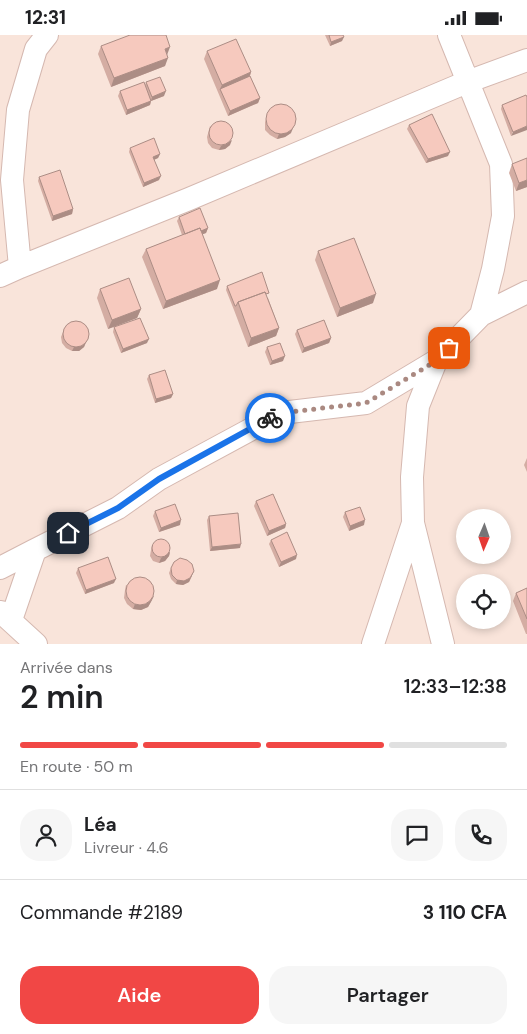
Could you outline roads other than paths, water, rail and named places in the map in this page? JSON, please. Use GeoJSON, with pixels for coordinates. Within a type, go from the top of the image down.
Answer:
{"type":"FeatureCollection","features":[{"type":"Feature","properties":{"kind":"street"},"geometry":{"type":"LineString","coordinates":[[47,35],[36,49],[18,110],[12,180],[10,271],[527,60]]}},
{"type":"Feature","properties":{"kind":"street"},"geometry":{"type":"LineString","coordinates":[[449,35],[501,164],[504,217],[481,315]]}},
{"type":"Feature","properties":{"kind":"street"},"geometry":{"type":"LineString","coordinates":[[0,568],[118,508],[159,479],[281,413],[366,403],[436,361],[481,315],[527,292]]}},
{"type":"Feature","properties":{"kind":"street"},"geometry":{"type":"LineString","coordinates":[[436,361],[418,406],[412,477],[413,523],[443,644]]}},
{"type":"Feature","properties":{"kind":"street"},"geometry":{"type":"LineString","coordinates":[[373,644],[413,523]]}},
{"type":"Feature","properties":{"kind":"street"},"geometry":{"type":"LineString","coordinates":[[35,550],[6,616],[36,644]]}}]}
